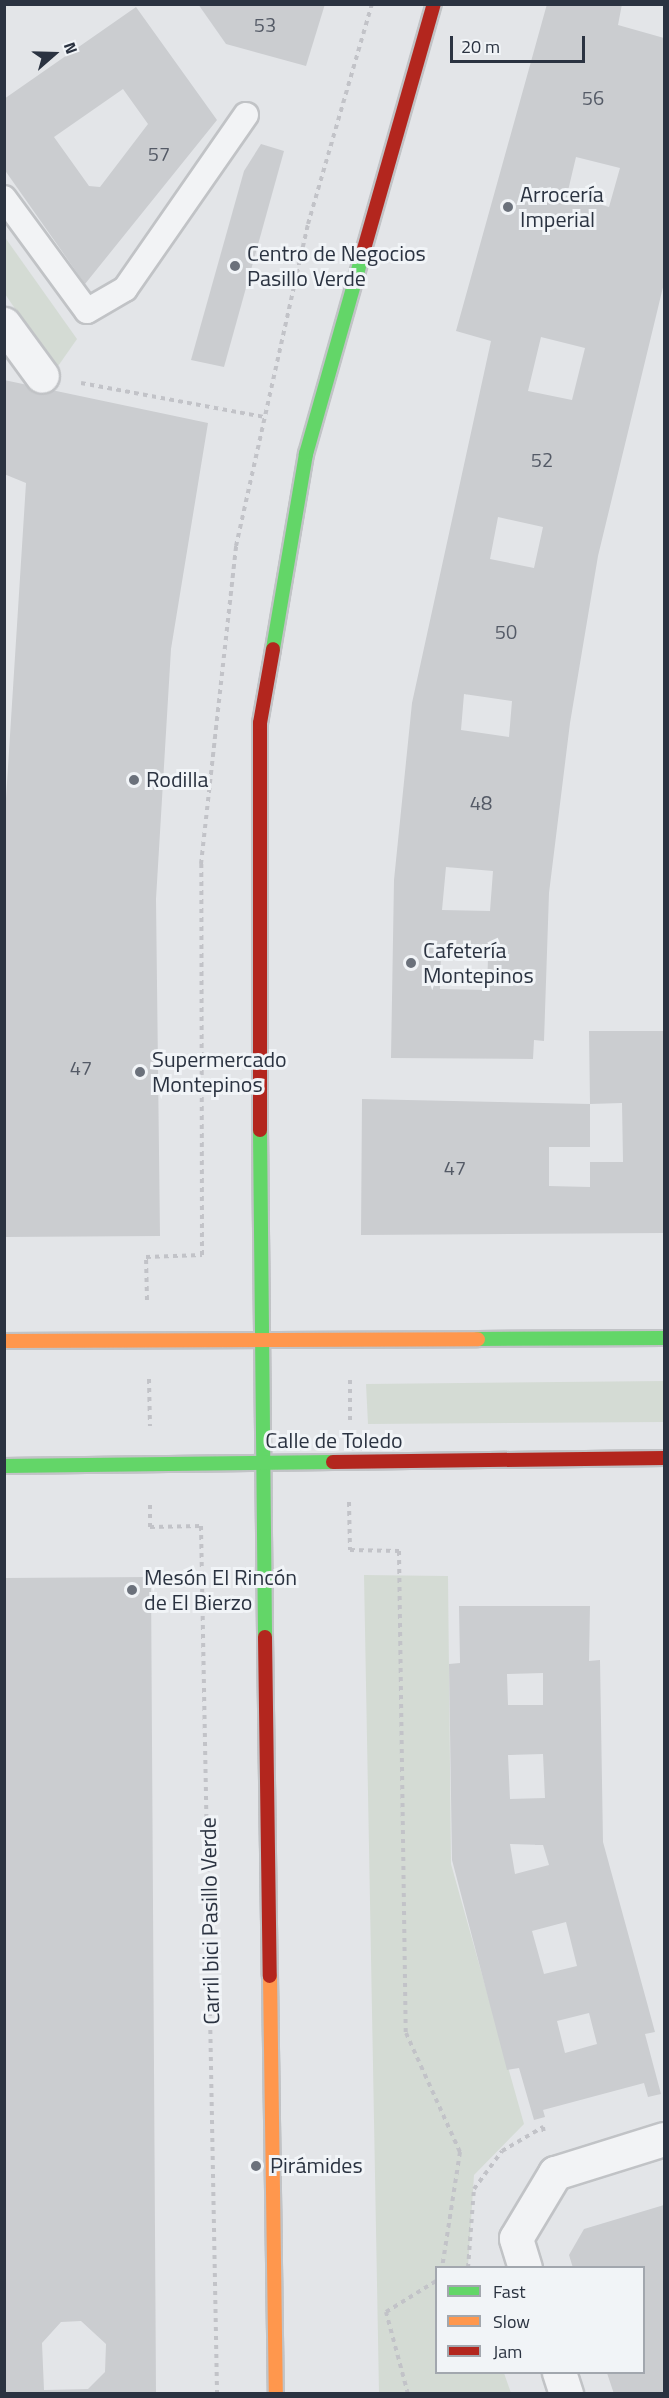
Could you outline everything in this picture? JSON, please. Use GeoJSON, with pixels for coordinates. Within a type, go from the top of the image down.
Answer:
{"type":"FeatureCollection","features":[{"type":"Feature","properties":{"kind":"street"},"geometry":{"type":"LineString","coordinates":[[276,2394],[264,1463],[260,1340],[260,723],[306,454],[434,4]]}},
{"type":"Feature","properties":{"kind":"street"},"geometry":{"type":"LineString","coordinates":[[4,324],[42,376]]}},
{"type":"Feature","properties":{"kind":"street"},"geometry":{"type":"LineString","coordinates":[[4,1341],[664,1338]]}},
{"type":"Feature","properties":{"kind":"street","name":"Calle de Toledo"},"geometry":{"type":"LineString","coordinates":[[4,1466],[664,1458]]}},
{"type":"Feature","properties":{"kind":"street"},"geometry":{"type":"LineString","coordinates":[[524,2266],[516,2238],[555,2173],[664,2139]]}},
{"type":"Feature","properties":{"kind":"street"},"geometry":{"type":"LineString","coordinates":[[559,2374],[566,2394]]}},
{"type":"Feature","properties":{"kind":"lane"},"geometry":{"type":"LineString","coordinates":[[4,198],[87,311],[125,289],[246,115]]}},
{"type":"Feature","properties":{"kind":"path"},"geometry":{"type":"LineString","coordinates":[[42,376],[264,417]]}},
{"type":"Feature","properties":{"kind":"path"},"geometry":{"type":"LineString","coordinates":[[350,1373],[350,1433]]}},
{"type":"Feature","properties":{"kind":"path"},"geometry":{"type":"LineString","coordinates":[[149,1388],[150,1426]]}},
{"type":"Feature","properties":{"kind":"path"},"geometry":{"type":"LineString","coordinates":[[349,1490],[350,1550],[399,1551],[406,2033],[460,2152],[442,2266]]}},
{"type":"Feature","properties":{"kind":"path","name":"Carril bici Pasillo Verde"},"geometry":{"type":"LineString","coordinates":[[150,1502],[150,1527],[201,1526],[217,2394]]}},
{"type":"Feature","properties":{"kind":"path"},"geometry":{"type":"LineString","coordinates":[[408,2394],[386,2312],[435,2282]]}},
{"type":"Feature","properties":{"kind":"shaded area"},"geometry":{"type":"Polygon","coordinates":[[[4,236],[77,339],[56,369],[5,294],[4,236]]]}},
{"type":"Feature","properties":{"kind":"shaded area"},"geometry":{"type":"Polygon","coordinates":[[[664,1381],[664,1422],[368,1424],[366,1384],[664,1381]]]}},
{"type":"Feature","properties":{"kind":"shaded area"},"geometry":{"type":"Polygon","coordinates":[[[364,1575],[448,1576],[451,1864],[524,2124],[474,2175],[468,2266],[435,2266],[435,2374],[504,2374],[511,2393],[379,2393],[364,1575]]]}},
{"type":"Feature","properties":{"kind":"building"},"geometry":{"type":"Polygon","coordinates":[[[198,4],[325,4],[306,66],[226,44],[198,4]]]}},
{"type":"Feature","properties":{"kind":"building"},"geometry":{"type":"Polygon","coordinates":[[[547,4],[622,4],[618,25],[664,38],[664,283],[598,556],[570,723],[549,893],[544,1041],[534,1040],[533,1059],[391,1058],[394,880],[412,703],[491,341],[456,331],[547,4]],[[576,157],[567,195],[609,207],[620,168],[576,157]],[[541,337],[528,391],[572,400],[585,348],[541,337]],[[498,517],[490,559],[534,568],[543,527],[498,517]],[[464,694],[461,730],[509,737],[512,701],[464,694]],[[446,867],[442,910],[490,911],[493,871],[446,867]],[[441,956],[440,989],[487,990],[488,958],[441,956]]]}},
{"type":"Feature","properties":{"kind":"building"},"geometry":{"type":"Polygon","coordinates":[[[136,7],[217,120],[85,284],[4,169],[4,99],[136,7]],[[123,89],[54,137],[89,186],[100,187],[148,124],[123,89]]]}},
{"type":"Feature","properties":{"kind":"building","name":"Centro de Negocios Pasillo Verde"},"geometry":{"type":"Polygon","coordinates":[[[261,144],[284,151],[224,367],[191,360],[244,171],[261,144]]]}},
{"type":"Feature","properties":{"kind":"building"},"geometry":{"type":"Polygon","coordinates":[[[4,380],[208,423],[171,649],[156,899],[160,1236],[4,1237],[4,830],[26,483],[4,474],[4,380]]]}},
{"type":"Feature","properties":{"kind":"building"},"geometry":{"type":"Polygon","coordinates":[[[589,1031],[664,1031],[664,1233],[361,1235],[362,1099],[590,1104],[589,1031]],[[622,1103],[590,1104],[590,1147],[549,1147],[549,1186],[590,1187],[590,1162],[623,1162],[622,1103]]]}},
{"type":"Feature","properties":{"kind":"building"},"geometry":{"type":"Polygon","coordinates":[[[151,1577],[156,2394],[4,2394],[4,1578],[151,1577]],[[81,2321],[61,2322],[42,2343],[44,2390],[88,2389],[105,2372],[106,2344],[81,2321]]]}},
{"type":"Feature","properties":{"kind":"building"},"geometry":{"type":"Polygon","coordinates":[[[459,1606],[590,1606],[589,1661],[600,1660],[603,1842],[655,2032],[645,2034],[661,2094],[648,2097],[644,2083],[543,2110],[545,2117],[534,2120],[519,2068],[507,2070],[452,1860],[449,1664],[460,1663],[459,1606]],[[543,1673],[507,1674],[508,1705],[543,1705],[543,1673]],[[543,1754],[508,1755],[510,1799],[545,1798],[543,1754]],[[510,1844],[515,1874],[549,1865],[543,1845],[510,1844]],[[566,1922],[532,1931],[544,1974],[577,1966],[566,1922]],[[589,2013],[557,2021],[565,2053],[597,2044],[589,2013]]]}},
{"type":"Feature","properties":{"kind":"building"},"geometry":{"type":"Polygon","coordinates":[[[664,2205],[664,2394],[614,2394],[607,2374],[645,2374],[645,2266],[572,2266],[569,2255],[584,2229],[664,2205]]]}},
{"type":"Feature","properties":{"kind":"traffic: fast"},"geometry":{"type":"LineString","coordinates":[[273,649],[306,454],[362,256]]}},
{"type":"Feature","properties":{"kind":"traffic: fast"},"geometry":{"type":"LineString","coordinates":[[260,1130],[265,1637]]}},
{"type":"Feature","properties":{"kind":"traffic: fast"},"geometry":{"type":"LineString","coordinates":[[478,1339],[664,1338]]}},
{"type":"Feature","properties":{"kind":"traffic: fast"},"geometry":{"type":"LineString","coordinates":[[4,1466],[333,1462]]}},
{"type":"Feature","properties":{"kind":"traffic: slow"},"geometry":{"type":"LineString","coordinates":[[4,1341],[478,1339]]}},
{"type":"Feature","properties":{"kind":"traffic: slow"},"geometry":{"type":"LineString","coordinates":[[270,1976],[276,2394]]}},
{"type":"Feature","properties":{"kind":"traffic: jam"},"geometry":{"type":"LineString","coordinates":[[362,256],[434,4]]}},
{"type":"Feature","properties":{"kind":"traffic: jam"},"geometry":{"type":"LineString","coordinates":[[260,1130],[260,723],[273,649]]}},
{"type":"Feature","properties":{"kind":"traffic: jam"},"geometry":{"type":"LineString","coordinates":[[333,1462],[664,1458]]}},
{"type":"Feature","properties":{"kind":"traffic: jam"},"geometry":{"type":"LineString","coordinates":[[265,1637],[270,1976]]}},
{"type":"Feature","properties":{"kind":"place","name":"Arrocería Imperial"},"geometry":{"type":"Point","coordinates":[508,207]}},
{"type":"Feature","properties":{"kind":"place","name":"Centro de Negocios Pasillo Verde"},"geometry":{"type":"Point","coordinates":[235,266]}},
{"type":"Feature","properties":{"kind":"place","name":"Rodilla"},"geometry":{"type":"Point","coordinates":[134,780]}},
{"type":"Feature","properties":{"kind":"place","name":"Cafetería Montepinos"},"geometry":{"type":"Point","coordinates":[411,963]}},
{"type":"Feature","properties":{"kind":"place","name":"Supermercado Montepinos"},"geometry":{"type":"Point","coordinates":[140,1072]}},
{"type":"Feature","properties":{"kind":"place","name":"Mesón El Rincón de El Bierzo"},"geometry":{"type":"Point","coordinates":[132,1590]}},
{"type":"Feature","properties":{"kind":"place","name":"Pirámides"},"geometry":{"type":"Point","coordinates":[256,2166]}}]}
